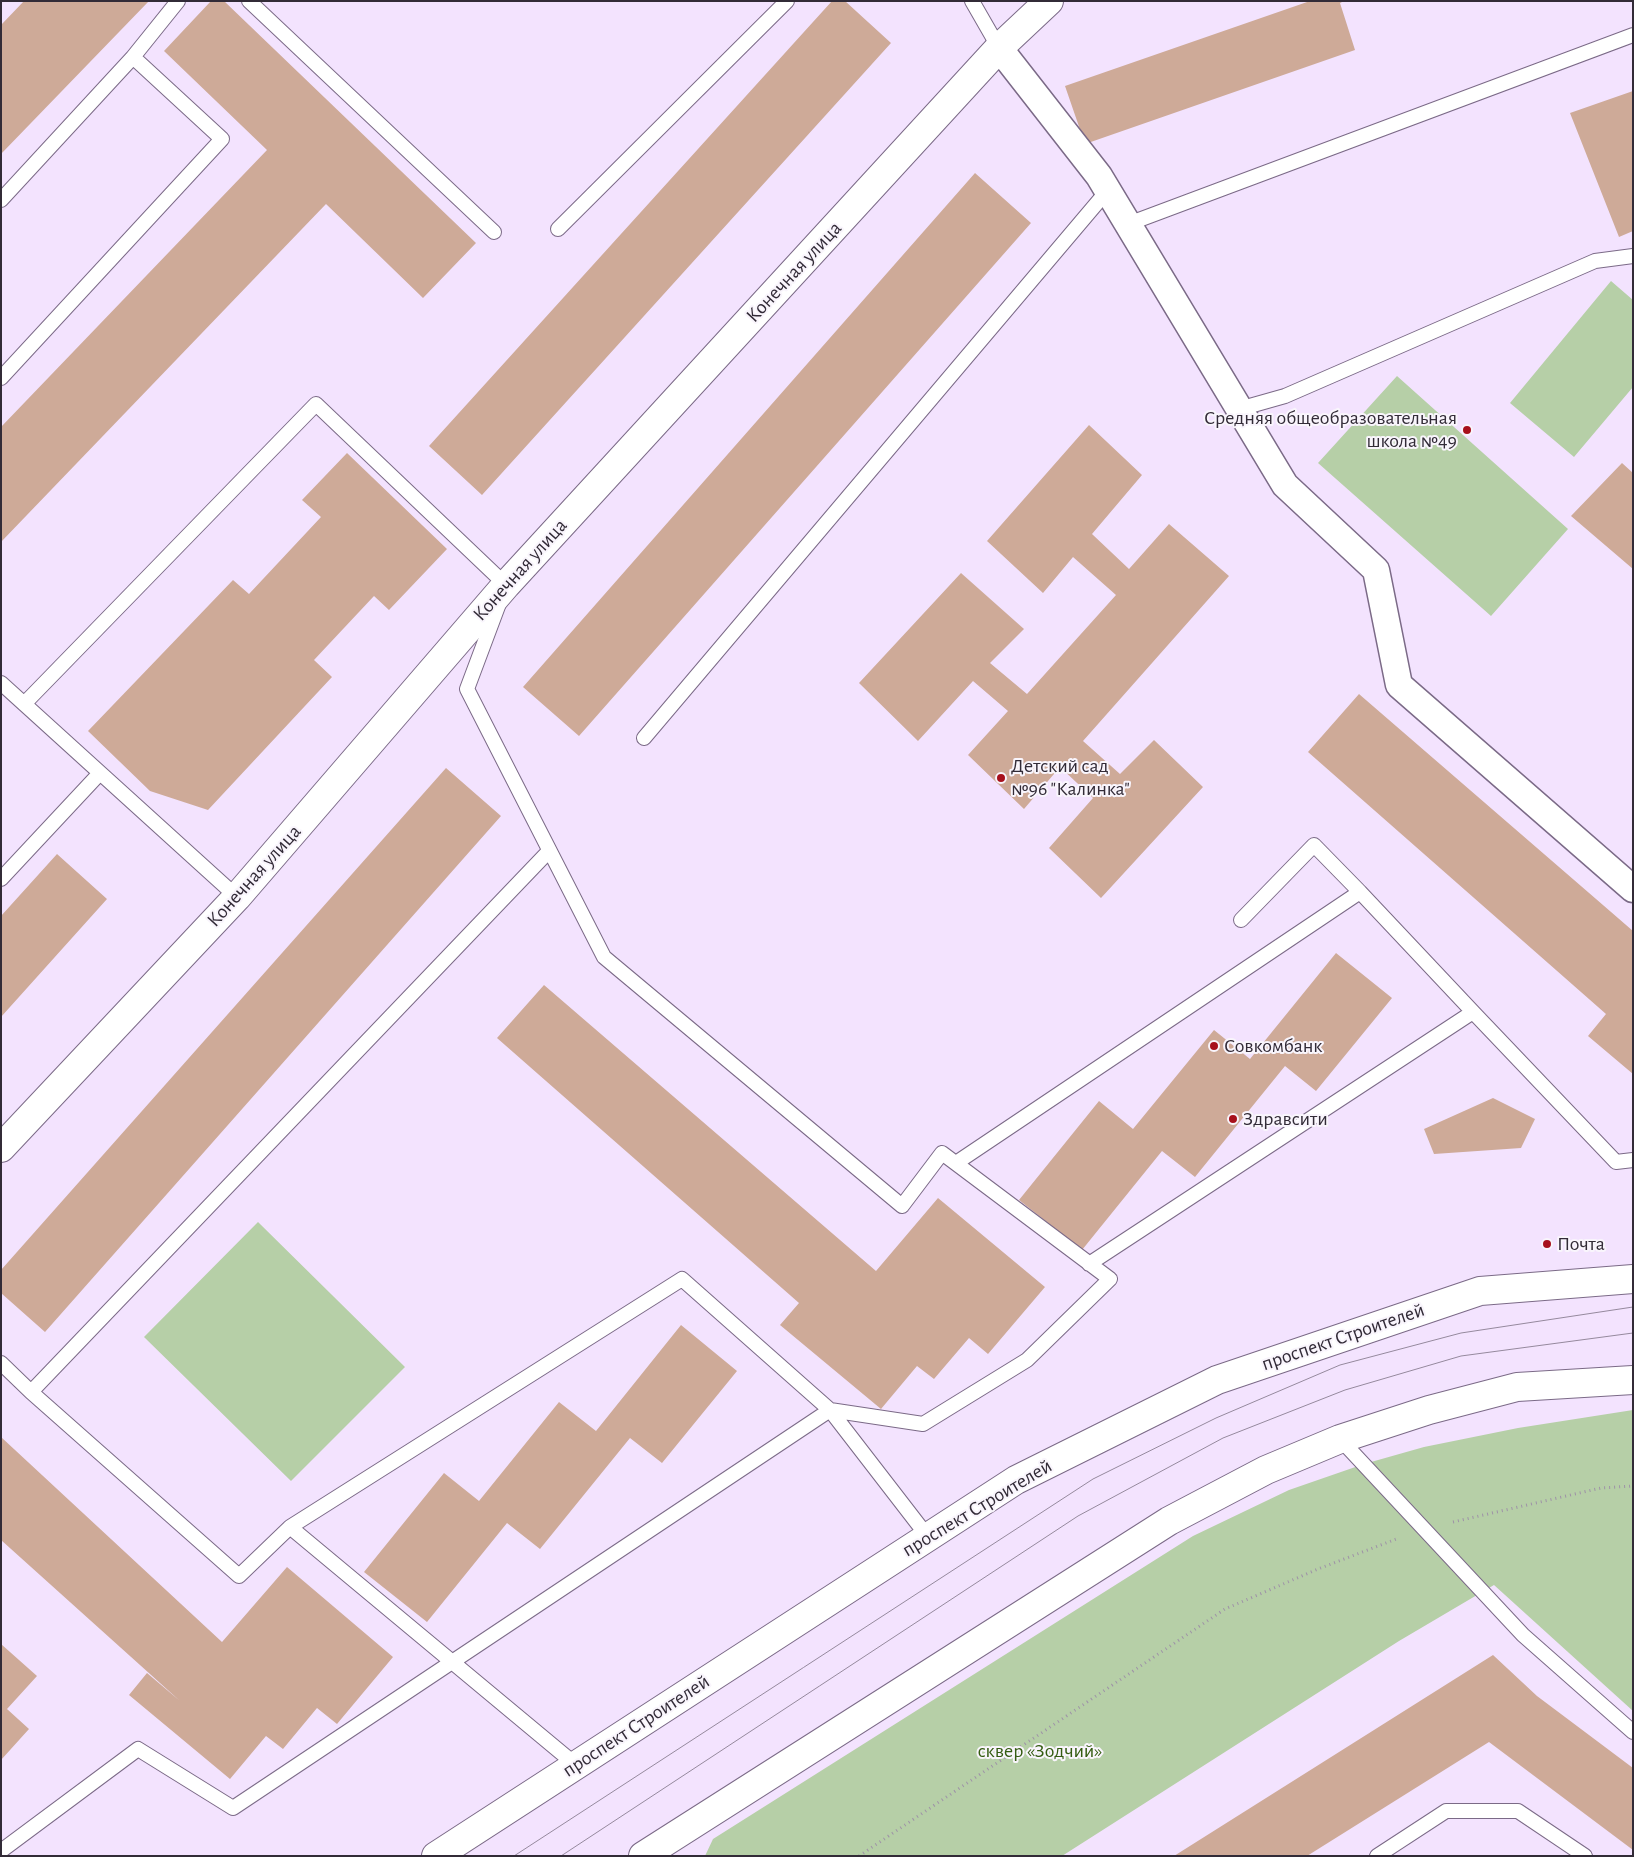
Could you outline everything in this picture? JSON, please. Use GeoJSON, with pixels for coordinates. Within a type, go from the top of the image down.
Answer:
{"type":"FeatureCollection","features":[{"type":"Feature","properties":{"kind":"main road","name":"Конечная улица"},"geometry":{"type":"LineString","coordinates":[[1,1148],[237,897],[506,585],[999,48],[1049,1]]}},
{"type":"Feature","properties":{"kind":"main road","name":"проспект Строителей"},"geometry":{"type":"LineString","coordinates":[[436,1856],[1016,1480],[1217,1380],[1480,1290],[1633,1280]]}},
{"type":"Feature","properties":{"kind":"main road"},"geometry":{"type":"LineString","coordinates":[[642,1856],[1170,1521],[1266,1470],[1340,1439],[1429,1410],[1517,1387],[1633,1380]]}},
{"type":"Feature","properties":{"kind":"street"},"geometry":{"type":"LineString","coordinates":[[999,48],[1099,176],[1286,485],[1376,570],[1399,685],[1633,889]]}},
{"type":"Feature","properties":{"kind":"lane"},"geometry":{"type":"LineString","coordinates":[[1,200],[133,57],[178,1]]}},
{"type":"Feature","properties":{"kind":"lane"},"geometry":{"type":"LineString","coordinates":[[249,1],[494,232]]}},
{"type":"Feature","properties":{"kind":"lane"},"geometry":{"type":"LineString","coordinates":[[558,229],[787,1]]}},
{"type":"Feature","properties":{"kind":"lane"},"geometry":{"type":"LineString","coordinates":[[972,1],[999,48]]}},
{"type":"Feature","properties":{"kind":"lane"},"geometry":{"type":"LineString","coordinates":[[1128,224],[1633,35]]}},
{"type":"Feature","properties":{"kind":"lane"},"geometry":{"type":"LineString","coordinates":[[1,378],[222,139],[133,57]]}},
{"type":"Feature","properties":{"kind":"lane"},"geometry":{"type":"LineString","coordinates":[[644,738],[1108,190]]}},
{"type":"Feature","properties":{"kind":"lane"},"geometry":{"type":"LineString","coordinates":[[1240,409],[1285,396],[1596,261],[1633,256]]}},
{"type":"Feature","properties":{"kind":"lane"},"geometry":{"type":"LineString","coordinates":[[1,1851],[138,1749],[233,1808],[830,1410],[923,1424],[1027,1360],[1110,1279],[942,1153],[902,1206],[604,957],[467,689],[506,585],[316,404],[24,704]]}},
{"type":"Feature","properties":{"kind":"lane"},"geometry":{"type":"LineString","coordinates":[[1,683],[237,897]]}},
{"type":"Feature","properties":{"kind":"lane"},"geometry":{"type":"LineString","coordinates":[[1,879],[100,773]]}},
{"type":"Feature","properties":{"kind":"lane"},"geometry":{"type":"LineString","coordinates":[[1241,920],[1314,845],[1616,1162],[1633,1160]]}},
{"type":"Feature","properties":{"kind":"lane"},"geometry":{"type":"LineString","coordinates":[[31,1392],[549,851]]}},
{"type":"Feature","properties":{"kind":"lane"},"geometry":{"type":"LineString","coordinates":[[956,1163],[1360,892]]}},
{"type":"Feature","properties":{"kind":"lane"},"geometry":{"type":"LineString","coordinates":[[1090,1264],[1473,1012]]}},
{"type":"Feature","properties":{"kind":"lane"},"geometry":{"type":"LineString","coordinates":[[1,1363],[31,1392],[240,1576],[290,1527],[682,1280],[830,1410],[928,1536]]}},
{"type":"Feature","properties":{"kind":"lane"},"geometry":{"type":"LineString","coordinates":[[1340,1439],[1523,1635],[1633,1732]]}},
{"type":"Feature","properties":{"kind":"lane"},"geometry":{"type":"LineString","coordinates":[[290,1527],[576,1765]]}},
{"type":"Feature","properties":{"kind":"lane"},"geometry":{"type":"LineString","coordinates":[[1377,1856],[1446,1811],[1518,1811],[1585,1856]]}},
{"type":"Feature","properties":{"kind":"path"},"geometry":{"type":"LineString","coordinates":[[859,1856],[1226,1609],[1318,1569],[1424,1529],[1601,1488],[1633,1486]]}},
{"type":"Feature","properties":{"kind":"green space"},"geometry":{"type":"Polygon","coordinates":[[[1611,281],[1633,300],[1633,387],[1574,457],[1510,403],[1611,281]]]}},
{"type":"Feature","properties":{"kind":"green space"},"geometry":{"type":"Polygon","coordinates":[[[1397,376],[1568,529],[1491,616],[1318,463],[1397,376]]]}},
{"type":"Feature","properties":{"kind":"green space"},"geometry":{"type":"Polygon","coordinates":[[[258,1222],[405,1367],[291,1481],[144,1337],[258,1222]]]}},
{"type":"Feature","properties":{"kind":"green space","name":"сквер «Зодчий»"},"geometry":{"type":"Polygon","coordinates":[[[1633,1410],[1633,1711],[1494,1585],[1399,1641],[1062,1856],[705,1856],[713,1839],[1193,1536],[1289,1490],[1364,1464],[1424,1447],[1518,1428],[1633,1410]]]}},
{"type":"Feature","properties":{"kind":"building"},"geometry":{"type":"Polygon","coordinates":[[[24,1],[149,1],[1,154],[1,25],[24,1]]]}},
{"type":"Feature","properties":{"kind":"building"},"geometry":{"type":"Polygon","coordinates":[[[211,1],[224,1],[476,243],[423,298],[326,204],[1,542],[1,427],[267,150],[164,51],[211,1]]]}},
{"type":"Feature","properties":{"kind":"building"},"geometry":{"type":"Polygon","coordinates":[[[832,1],[845,1],[891,43],[482,495],[429,446],[832,1]]]}},
{"type":"Feature","properties":{"kind":"building"},"geometry":{"type":"Polygon","coordinates":[[[1310,1],[1344,1],[1340,3],[1355,50],[1085,144],[1065,86],[1310,1]]]}},
{"type":"Feature","properties":{"kind":"building"},"geometry":{"type":"Polygon","coordinates":[[[1633,91],[1633,231],[1619,237],[1570,113],[1633,91]]]}},
{"type":"Feature","properties":{"kind":"building"},"geometry":{"type":"Polygon","coordinates":[[[975,173],[1031,223],[579,736],[523,687],[975,173]]]}},
{"type":"Feature","properties":{"kind":"building"},"geometry":{"type":"Polygon","coordinates":[[[1089,425],[1142,475],[1092,534],[1129,569],[1169,524],[1229,576],[1083,741],[1120,774],[1154,740],[1203,787],[1101,898],[1049,848],[1093,798],[1060,767],[1024,809],[968,755],[1008,711],[973,681],[918,741],[859,683],[961,573],[1024,629],[990,663],[1027,694],[1116,595],[1073,557],[1043,593],[987,541],[1089,425]]]}},
{"type":"Feature","properties":{"kind":"building"},"geometry":{"type":"Polygon","coordinates":[[[347,453],[447,549],[389,610],[374,596],[314,660],[332,677],[208,810],[150,791],[88,731],[233,580],[249,594],[321,517],[302,500],[347,453]]]}},
{"type":"Feature","properties":{"kind":"building"},"geometry":{"type":"Polygon","coordinates":[[[1622,463],[1633,473],[1633,569],[1571,516],[1622,463]]]}},
{"type":"Feature","properties":{"kind":"building"},"geometry":{"type":"Polygon","coordinates":[[[1359,694],[1633,931],[1633,1074],[1588,1036],[1606,1014],[1308,752],[1359,694]]]}},
{"type":"Feature","properties":{"kind":"building"},"geometry":{"type":"Polygon","coordinates":[[[446,768],[501,816],[45,1332],[1,1293],[1,1270],[446,768]]]}},
{"type":"Feature","properties":{"kind":"building"},"geometry":{"type":"Polygon","coordinates":[[[57,854],[107,899],[1,1017],[1,916],[57,854]]]}},
{"type":"Feature","properties":{"kind":"building"},"geometry":{"type":"Polygon","coordinates":[[[1336,953],[1392,998],[1316,1091],[1285,1066],[1195,1177],[1162,1151],[1082,1250],[1019,1200],[1099,1101],[1133,1129],[1214,1030],[1250,1059],[1336,953]]]}},
{"type":"Feature","properties":{"kind":"building"},"geometry":{"type":"Polygon","coordinates":[[[544,985],[876,1271],[938,1198],[1045,1287],[988,1354],[969,1338],[934,1379],[917,1366],[881,1409],[780,1325],[799,1303],[497,1038],[544,985]]]}},
{"type":"Feature","properties":{"kind":"building"},"geometry":{"type":"Polygon","coordinates":[[[1493,1098],[1535,1119],[1521,1148],[1434,1154],[1424,1129],[1493,1098]]]}},
{"type":"Feature","properties":{"kind":"building"},"geometry":{"type":"Polygon","coordinates":[[[681,1325],[737,1371],[662,1463],[630,1438],[540,1549],[507,1523],[427,1622],[364,1572],[444,1473],[479,1501],[559,1402],[596,1431],[681,1325]]]}},
{"type":"Feature","properties":{"kind":"building"},"geometry":{"type":"Polygon","coordinates":[[[1,1437],[222,1642],[287,1567],[393,1657],[337,1724],[317,1708],[283,1749],[266,1736],[230,1779],[129,1695],[147,1673],[180,1701],[1,1540],[1,1437]]]}},
{"type":"Feature","properties":{"kind":"building"},"geometry":{"type":"Polygon","coordinates":[[[1,1644],[37,1676],[7,1709],[29,1729],[1,1760],[1,1644]]]}},
{"type":"Feature","properties":{"kind":"building"},"geometry":{"type":"Polygon","coordinates":[[[1493,1655],[1537,1696],[1633,1768],[1633,1850],[1489,1742],[1307,1856],[1174,1856],[1493,1655]]]}},
{"type":"Feature","properties":{"kind":"tram line"},"geometry":{"type":"LineString","coordinates":[[514,1856],[1093,1479],[1216,1418],[1340,1365],[1461,1333],[1633,1307]]}},
{"type":"Feature","properties":{"kind":"tram line"},"geometry":{"type":"LineString","coordinates":[[561,1856],[1078,1516],[1223,1438],[1345,1390],[1461,1356],[1633,1333]]}},
{"type":"Feature","properties":{"kind":"place","name":"Средняя общеобразовательная школа №49"},"geometry":{"type":"Point","coordinates":[1467,430]}},
{"type":"Feature","properties":{"kind":"place","name":"Детский сад №96 \"Калинка\""},"geometry":{"type":"Point","coordinates":[1001,778]}},
{"type":"Feature","properties":{"kind":"place","name":"Совкомбанк"},"geometry":{"type":"Point","coordinates":[1214,1046]}},
{"type":"Feature","properties":{"kind":"place","name":"Здравсити"},"geometry":{"type":"Point","coordinates":[1233,1119]}},
{"type":"Feature","properties":{"kind":"place","name":"Почта"},"geometry":{"type":"Point","coordinates":[1547,1244]}}]}
